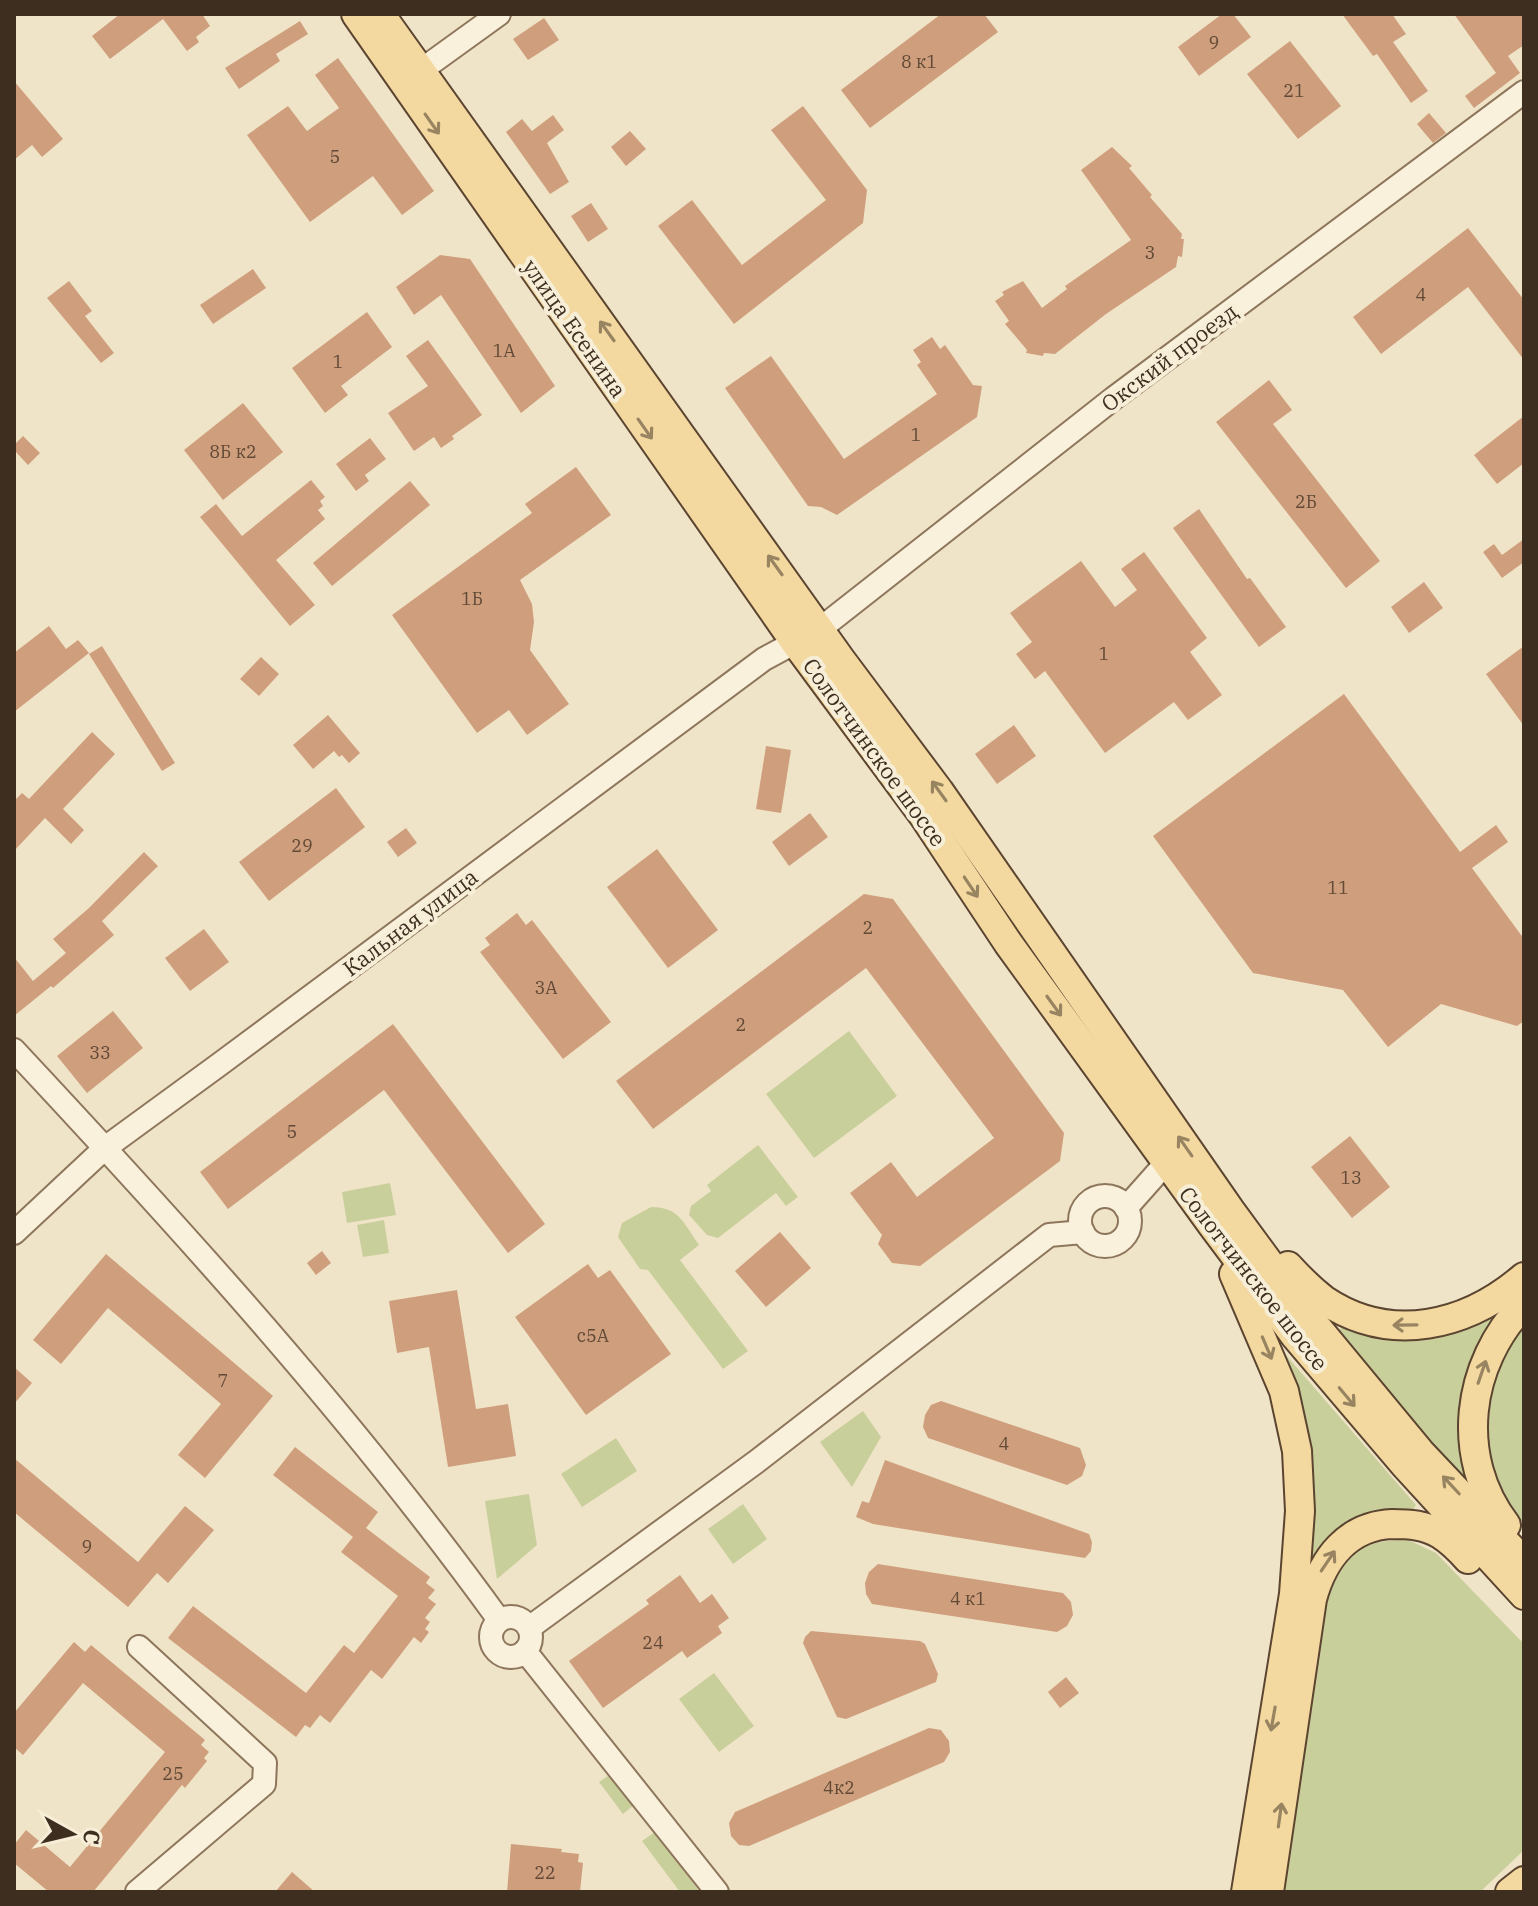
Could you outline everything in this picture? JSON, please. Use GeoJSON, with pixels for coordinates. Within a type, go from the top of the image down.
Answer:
{"type":"FeatureCollection","features":[{"type":"Feature","properties":{"kind":"main road","name":"улица Есенина"},"geometry":{"type":"LineString","coordinates":[[356,14],[412,78],[820,629]]}},
{"type":"Feature","properties":{"kind":"main road","name":"улица Есенина"},"geometry":{"type":"LineString","coordinates":[[380,14],[412,78],[795,642]]}},
{"type":"Feature","properties":{"kind":"main road","name":"Солотчинское шоссе"},"geometry":{"type":"LineString","coordinates":[[820,629],[1032,924],[1296,1337],[1404,1464],[1524,1595]]}},
{"type":"Feature","properties":{"kind":"main road","name":"Солотчинское шоссе"},"geometry":{"type":"LineString","coordinates":[[795,642],[923,815],[1008,943],[1166,1163],[1221,1218],[1420,1452],[1524,1562]]}},
{"type":"Feature","properties":{"kind":"main road"},"geometry":{"type":"LineString","coordinates":[[1221,1218],[1325,1300],[1364,1319],[1388,1325],[1446,1321],[1477,1310],[1524,1277]]}},
{"type":"Feature","properties":{"kind":"main road"},"geometry":{"type":"LineString","coordinates":[[1221,1218],[1284,1391],[1293,1426],[1299,1475],[1300,1511],[1294,1594],[1246,1892]]}},
{"type":"Feature","properties":{"kind":"main road"},"geometry":{"type":"LineString","coordinates":[[1524,1304],[1496,1339],[1481,1370],[1472,1420],[1474,1450],[1489,1498],[1524,1546]]}},
{"type":"Feature","properties":{"kind":"main road"},"geometry":{"type":"LineString","coordinates":[[1269,1892],[1312,1599],[1317,1580],[1333,1553],[1358,1532],[1372,1527],[1416,1524],[1431,1529],[1453,1543],[1524,1617]]}},
{"type":"Feature","properties":{"kind":"main road"},"geometry":{"type":"LineString","coordinates":[[1510,1892],[1524,1881]]}},
{"type":"Feature","properties":{"kind":"street"},"geometry":{"type":"LineString","coordinates":[[412,78],[499,14]]}},
{"type":"Feature","properties":{"kind":"street","name":"Окский проезд"},"geometry":{"type":"LineString","coordinates":[[820,629],[1114,398],[1524,92]]}},
{"type":"Feature","properties":{"kind":"street","name":"Кальная улица"},"geometry":{"type":"LineString","coordinates":[[14,1233],[105,1148],[764,659],[820,629]]}},
{"type":"Feature","properties":{"kind":"street"},"geometry":{"type":"LineString","coordinates":[[1008,943],[1032,924]]}},
{"type":"Feature","properties":{"kind":"street"},"geometry":{"type":"LineString","coordinates":[[14,1050],[105,1148],[327,1401],[413,1506],[499,1620]]}},
{"type":"Feature","properties":{"kind":"street"},"geometry":{"type":"LineString","coordinates":[[1126,1208],[1166,1163]]}},
{"type":"Feature","properties":{"kind":"street"},"geometry":{"type":"LineString","coordinates":[[1096,1197],[1113,1197],[1130,1216],[1128,1231],[1110,1245],[1094,1243],[1083,1232],[1083,1208],[1096,1197]]}},
{"type":"Feature","properties":{"kind":"street"},"geometry":{"type":"LineString","coordinates":[[529,1628],[756,1462],[1049,1235],[1083,1232]]}},
{"type":"Feature","properties":{"kind":"street"},"geometry":{"type":"LineString","coordinates":[[516,1617],[529,1628],[530,1644],[525,1651],[510,1657],[495,1650],[491,1634],[499,1620],[516,1617]]}},
{"type":"Feature","properties":{"kind":"street"},"geometry":{"type":"LineString","coordinates":[[137,1892],[264,1784],[265,1763],[139,1647]]}},
{"type":"Feature","properties":{"kind":"street"},"geometry":{"type":"LineString","coordinates":[[525,1651],[717,1892]]}},
{"type":"Feature","properties":{"kind":"green space"},"geometry":{"type":"Polygon","coordinates":[[[849,1031],[897,1096],[814,1158],[766,1094],[849,1031]]]}},
{"type":"Feature","properties":{"kind":"green space"},"geometry":{"type":"Polygon","coordinates":[[[758,1145],[798,1197],[786,1206],[776,1193],[718,1238],[707,1235],[689,1215],[691,1206],[711,1191],[707,1185],[758,1145]]]}},
{"type":"Feature","properties":{"kind":"green space"},"geometry":{"type":"Polygon","coordinates":[[[390,1183],[396,1215],[347,1223],[342,1192],[390,1183]]]}},
{"type":"Feature","properties":{"kind":"green space"},"geometry":{"type":"Polygon","coordinates":[[[651,1207],[675,1213],[689,1230],[699,1245],[680,1260],[748,1351],[723,1369],[648,1270],[640,1269],[618,1237],[622,1223],[651,1207]]]}},
{"type":"Feature","properties":{"kind":"green space"},"geometry":{"type":"Polygon","coordinates":[[[384,1220],[389,1253],[363,1257],[357,1225],[384,1220]]]}},
{"type":"Feature","properties":{"kind":"green space"},"geometry":{"type":"Polygon","coordinates":[[[1497,1310],[1498,1316],[1475,1358],[1462,1395],[1461,1434],[1469,1481],[1456,1478],[1348,1348],[1338,1330],[1347,1325],[1497,1310]]]}},
{"type":"Feature","properties":{"kind":"green space"},"geometry":{"type":"Polygon","coordinates":[[[1524,1323],[1524,1524],[1497,1485],[1486,1443],[1485,1421],[1494,1376],[1505,1350],[1524,1323]]]}},
{"type":"Feature","properties":{"kind":"green space"},"geometry":{"type":"Polygon","coordinates":[[[1279,1347],[1416,1505],[1412,1511],[1369,1515],[1357,1520],[1335,1534],[1314,1556],[1308,1557],[1279,1347]]]}},
{"type":"Feature","properties":{"kind":"green space"},"geometry":{"type":"Polygon","coordinates":[[[863,1411],[881,1437],[852,1487],[820,1442],[863,1411]]]}},
{"type":"Feature","properties":{"kind":"green space"},"geometry":{"type":"Polygon","coordinates":[[[616,1438],[637,1471],[582,1507],[561,1474],[616,1438]]]}},
{"type":"Feature","properties":{"kind":"green space"},"geometry":{"type":"Polygon","coordinates":[[[529,1494],[537,1545],[497,1579],[485,1501],[529,1494]]]}},
{"type":"Feature","properties":{"kind":"green space"},"geometry":{"type":"Polygon","coordinates":[[[743,1504],[767,1539],[733,1564],[708,1529],[743,1504]]]}},
{"type":"Feature","properties":{"kind":"green space"},"geometry":{"type":"Polygon","coordinates":[[[1406,1539],[1436,1553],[1524,1644],[1524,1850],[1480,1892],[1278,1892],[1324,1584],[1359,1550],[1378,1543],[1406,1539]]]}},
{"type":"Feature","properties":{"kind":"green space"},"geometry":{"type":"Polygon","coordinates":[[[714,1673],[754,1726],[719,1752],[679,1699],[714,1673]]]}},
{"type":"Feature","properties":{"kind":"green space"},"geometry":{"type":"Polygon","coordinates":[[[612,1773],[635,1804],[623,1814],[599,1782],[612,1773]]]}},
{"type":"Feature","properties":{"kind":"green space"},"geometry":{"type":"Polygon","coordinates":[[[655,1832],[700,1892],[680,1892],[642,1841],[655,1832]]]}},
{"type":"Feature","properties":{"kind":"building"},"geometry":{"type":"Polygon","coordinates":[[[120,14],[202,14],[210,26],[196,37],[199,42],[187,51],[163,19],[110,59],[92,36],[120,14]]]}},
{"type":"Feature","properties":{"kind":"building"},"geometry":{"type":"Polygon","coordinates":[[[941,14],[984,14],[998,32],[870,128],[841,90],[941,14]]]}},
{"type":"Feature","properties":{"kind":"building"},"geometry":{"type":"Polygon","coordinates":[[[1222,14],[1233,14],[1251,37],[1199,76],[1178,47],[1222,14]]]}},
{"type":"Feature","properties":{"kind":"building"},"geometry":{"type":"Polygon","coordinates":[[[1342,14],[1392,14],[1406,34],[1393,42],[1428,91],[1411,103],[1377,54],[1373,56],[1342,14]]]}},
{"type":"Feature","properties":{"kind":"building"},"geometry":{"type":"Polygon","coordinates":[[[1454,14],[1524,14],[1524,45],[1508,56],[1520,73],[1474,108],[1465,96],[1496,73],[1454,14]]]}},
{"type":"Feature","properties":{"kind":"building"},"geometry":{"type":"Polygon","coordinates":[[[544,18],[559,40],[528,60],[513,39],[544,18]]]}},
{"type":"Feature","properties":{"kind":"building"},"geometry":{"type":"Polygon","coordinates":[[[300,21],[308,34],[276,54],[280,61],[239,89],[225,68],[300,21]]]}},
{"type":"Feature","properties":{"kind":"building"},"geometry":{"type":"Polygon","coordinates":[[[1290,41],[1341,106],[1298,139],[1247,74],[1290,41]]]}},
{"type":"Feature","properties":{"kind":"building"},"geometry":{"type":"Polygon","coordinates":[[[338,58],[434,191],[402,215],[373,176],[310,222],[247,135],[288,106],[307,131],[339,108],[315,75],[338,58]]]}},
{"type":"Feature","properties":{"kind":"building"},"geometry":{"type":"Polygon","coordinates":[[[14,81],[63,139],[42,157],[32,145],[14,160],[14,81]]]}},
{"type":"Feature","properties":{"kind":"building"},"geometry":{"type":"Polygon","coordinates":[[[803,106],[867,190],[863,223],[734,324],[658,226],[692,200],[742,265],[826,200],[771,130],[803,106]]]}},
{"type":"Feature","properties":{"kind":"building"},"geometry":{"type":"Polygon","coordinates":[[[1429,113],[1446,133],[1433,143],[1417,124],[1429,113]]]}},
{"type":"Feature","properties":{"kind":"building"},"geometry":{"type":"Polygon","coordinates":[[[553,115],[564,130],[547,143],[569,182],[550,194],[506,132],[522,119],[532,131],[553,115]]]}},
{"type":"Feature","properties":{"kind":"building"},"geometry":{"type":"Polygon","coordinates":[[[630,131],[646,149],[626,166],[611,147],[630,131]]]}},
{"type":"Feature","properties":{"kind":"building"},"geometry":{"type":"Polygon","coordinates":[[[1112,147],[1132,166],[1129,168],[1152,195],[1150,197],[1182,234],[1182,257],[1178,256],[1176,267],[1106,314],[1055,354],[1044,353],[1043,356],[1026,353],[1027,350],[1005,324],[1009,321],[995,301],[1004,295],[1002,292],[1023,281],[1042,308],[1067,289],[1065,286],[1131,240],[1081,170],[1112,147]]]}},
{"type":"Feature","properties":{"kind":"building"},"geometry":{"type":"Polygon","coordinates":[[[591,203],[608,229],[588,242],[571,216],[591,203]]]}},
{"type":"Feature","properties":{"kind":"building"},"geometry":{"type":"Polygon","coordinates":[[[1468,228],[1524,300],[1524,360],[1468,287],[1381,354],[1353,317],[1468,228]]]}},
{"type":"Feature","properties":{"kind":"building"},"geometry":{"type":"Polygon","coordinates":[[[440,255],[470,259],[555,386],[521,413],[441,295],[414,315],[396,287],[440,255]]]}},
{"type":"Feature","properties":{"kind":"building"},"geometry":{"type":"Polygon","coordinates":[[[253,269],[266,288],[213,324],[200,305],[253,269]]]}},
{"type":"Feature","properties":{"kind":"building"},"geometry":{"type":"Polygon","coordinates":[[[69,281],[92,311],[85,316],[114,353],[101,363],[47,298],[69,281]]]}},
{"type":"Feature","properties":{"kind":"building"},"geometry":{"type":"Polygon","coordinates":[[[367,312],[392,347],[341,386],[348,395],[325,413],[292,368],[367,312]]]}},
{"type":"Feature","properties":{"kind":"building"},"geometry":{"type":"Polygon","coordinates":[[[932,337],[940,349],[945,345],[973,385],[982,386],[977,417],[837,515],[821,507],[808,506],[725,388],[771,356],[844,459],[937,394],[917,365],[921,362],[913,350],[932,337]]]}},
{"type":"Feature","properties":{"kind":"building"},"geometry":{"type":"Polygon","coordinates":[[[428,340],[482,415],[452,436],[454,439],[441,448],[434,437],[414,451],[388,413],[428,386],[406,356],[428,340]]]}},
{"type":"Feature","properties":{"kind":"building"},"geometry":{"type":"Polygon","coordinates":[[[1269,380],[1292,410],[1273,424],[1380,561],[1346,588],[1216,422],[1269,380]]]}},
{"type":"Feature","properties":{"kind":"building"},"geometry":{"type":"Polygon","coordinates":[[[243,403],[283,452],[223,500],[184,450],[243,403]]]}},
{"type":"Feature","properties":{"kind":"building"},"geometry":{"type":"Polygon","coordinates":[[[1524,416],[1524,463],[1497,484],[1474,455],[1524,416]]]}},
{"type":"Feature","properties":{"kind":"building"},"geometry":{"type":"Polygon","coordinates":[[[23,436],[40,453],[28,465],[14,450],[14,445],[23,436]]]}},
{"type":"Feature","properties":{"kind":"building"},"geometry":{"type":"Polygon","coordinates":[[[370,438],[386,459],[365,475],[369,481],[356,491],[336,464],[370,438]]]}},
{"type":"Feature","properties":{"kind":"building"},"geometry":{"type":"Polygon","coordinates":[[[576,467],[611,515],[520,580],[532,604],[534,622],[530,650],[569,704],[527,735],[509,710],[477,733],[392,615],[532,513],[525,504],[576,467]]]}},
{"type":"Feature","properties":{"kind":"building"},"geometry":{"type":"Polygon","coordinates":[[[311,480],[325,497],[320,501],[323,506],[318,510],[325,519],[276,560],[315,605],[290,626],[200,517],[216,504],[242,536],[311,480]]]}},
{"type":"Feature","properties":{"kind":"building"},"geometry":{"type":"Polygon","coordinates":[[[410,481],[430,505],[332,586],[313,563],[410,481]]]}},
{"type":"Feature","properties":{"kind":"building"},"geometry":{"type":"Polygon","coordinates":[[[1199,509],[1247,579],[1250,578],[1286,627],[1259,647],[1173,528],[1199,509]]]}},
{"type":"Feature","properties":{"kind":"building"},"geometry":{"type":"Polygon","coordinates":[[[1524,539],[1524,562],[1502,578],[1483,552],[1494,544],[1502,555],[1524,539]]]}},
{"type":"Feature","properties":{"kind":"building"},"geometry":{"type":"Polygon","coordinates":[[[1144,552],[1207,638],[1190,652],[1222,695],[1188,720],[1174,702],[1105,753],[1045,671],[1035,679],[1016,654],[1032,642],[1010,613],[1081,561],[1115,607],[1137,590],[1121,569],[1144,552]]]}},
{"type":"Feature","properties":{"kind":"building"},"geometry":{"type":"Polygon","coordinates":[[[1424,582],[1443,608],[1409,633],[1391,607],[1424,582]]]}},
{"type":"Feature","properties":{"kind":"building"},"geometry":{"type":"Polygon","coordinates":[[[49,626],[66,649],[78,640],[89,653],[14,712],[14,653],[49,626]]]}},
{"type":"Feature","properties":{"kind":"building"},"geometry":{"type":"Polygon","coordinates":[[[102,646],[175,763],[162,771],[89,654],[102,646]]]}},
{"type":"Feature","properties":{"kind":"building"},"geometry":{"type":"Polygon","coordinates":[[[1524,646],[1524,726],[1486,674],[1524,646]]]}},
{"type":"Feature","properties":{"kind":"building"},"geometry":{"type":"Polygon","coordinates":[[[261,657],[279,674],[259,696],[240,679],[261,657]]]}},
{"type":"Feature","properties":{"kind":"building"},"geometry":{"type":"Polygon","coordinates":[[[1344,694],[1460,852],[1496,825],[1508,842],[1472,868],[1524,939],[1524,1021],[1517,1026],[1441,1004],[1388,1047],[1343,990],[1253,973],[1153,836],[1344,694]]]}},
{"type":"Feature","properties":{"kind":"building"},"geometry":{"type":"Polygon","coordinates":[[[328,715],[360,753],[349,763],[334,751],[313,769],[293,745],[328,715]]]}},
{"type":"Feature","properties":{"kind":"building"},"geometry":{"type":"Polygon","coordinates":[[[1014,725],[1036,756],[997,784],[975,754],[1014,725]]]}},
{"type":"Feature","properties":{"kind":"building"},"geometry":{"type":"Polygon","coordinates":[[[92,732],[115,754],[63,809],[84,830],[71,844],[45,818],[14,851],[14,801],[22,793],[29,799],[92,732]]]}},
{"type":"Feature","properties":{"kind":"building"},"geometry":{"type":"Polygon","coordinates":[[[766,746],[791,750],[781,813],[756,809],[766,746]]]}},
{"type":"Feature","properties":{"kind":"building"},"geometry":{"type":"Polygon","coordinates":[[[336,788],[365,827],[269,901],[239,862],[336,788]]]}},
{"type":"Feature","properties":{"kind":"building"},"geometry":{"type":"Polygon","coordinates":[[[810,813],[828,837],[789,866],[772,842],[810,813]]]}},
{"type":"Feature","properties":{"kind":"building"},"geometry":{"type":"Polygon","coordinates":[[[406,828],[417,843],[398,857],[387,842],[406,828]]]}},
{"type":"Feature","properties":{"kind":"building"},"geometry":{"type":"Polygon","coordinates":[[[657,849],[718,930],[668,968],[607,887],[657,849]]]}},
{"type":"Feature","properties":{"kind":"building"},"geometry":{"type":"Polygon","coordinates":[[[144,852],[158,866],[102,921],[114,935],[53,988],[51,986],[14,1016],[14,957],[33,981],[66,953],[53,939],[89,908],[144,852]]]}},
{"type":"Feature","properties":{"kind":"building"},"geometry":{"type":"Polygon","coordinates":[[[864,894],[893,899],[1064,1133],[1060,1161],[920,1266],[892,1263],[878,1244],[882,1235],[850,1193],[891,1162],[917,1197],[994,1138],[866,968],[653,1129],[616,1081],[864,894]]]}},
{"type":"Feature","properties":{"kind":"building"},"geometry":{"type":"Polygon","coordinates":[[[517,913],[526,925],[532,920],[611,1022],[563,1059],[480,952],[490,945],[485,938],[517,913]]]}},
{"type":"Feature","properties":{"kind":"building"},"geometry":{"type":"Polygon","coordinates":[[[204,929],[229,962],[190,991],[165,958],[204,929]]]}},
{"type":"Feature","properties":{"kind":"building"},"geometry":{"type":"Polygon","coordinates":[[[113,1011],[143,1048],[87,1093],[57,1056],[113,1011]]]}},
{"type":"Feature","properties":{"kind":"building"},"geometry":{"type":"Polygon","coordinates":[[[393,1024],[545,1224],[508,1253],[384,1090],[228,1209],[200,1172],[393,1024]]]}},
{"type":"Feature","properties":{"kind":"building"},"geometry":{"type":"Polygon","coordinates":[[[1350,1136],[1390,1187],[1352,1218],[1311,1167],[1350,1136]]]}},
{"type":"Feature","properties":{"kind":"building"},"geometry":{"type":"Polygon","coordinates":[[[780,1232],[811,1268],[766,1307],[735,1271],[780,1232]]]}},
{"type":"Feature","properties":{"kind":"building"},"geometry":{"type":"Polygon","coordinates":[[[322,1251],[331,1263],[316,1275],[307,1263],[322,1251]]]}},
{"type":"Feature","properties":{"kind":"building"},"geometry":{"type":"Polygon","coordinates":[[[106,1254],[273,1396],[205,1478],[178,1455],[221,1404],[108,1308],[61,1364],[33,1340],[106,1254]]]}},
{"type":"Feature","properties":{"kind":"building"},"geometry":{"type":"Polygon","coordinates":[[[588,1264],[598,1278],[610,1270],[671,1354],[586,1415],[515,1317],[588,1264]]]}},
{"type":"Feature","properties":{"kind":"building"},"geometry":{"type":"Polygon","coordinates":[[[457,1290],[476,1409],[508,1404],[516,1456],[448,1467],[429,1347],[397,1353],[389,1301],[457,1290]]]}},
{"type":"Feature","properties":{"kind":"building"},"geometry":{"type":"Polygon","coordinates":[[[14,1367],[32,1383],[14,1404],[14,1367]]]}},
{"type":"Feature","properties":{"kind":"building"},"geometry":{"type":"Polygon","coordinates":[[[941,1401],[1080,1448],[1086,1465],[1082,1476],[1067,1485],[928,1438],[923,1427],[925,1415],[931,1405],[941,1401]]]}},
{"type":"Feature","properties":{"kind":"building"},"geometry":{"type":"Polygon","coordinates":[[[295,1447],[378,1512],[366,1528],[430,1577],[426,1583],[435,1590],[428,1598],[436,1604],[425,1618],[430,1622],[425,1629],[429,1632],[421,1643],[414,1637],[382,1679],[371,1670],[330,1723],[320,1715],[310,1728],[305,1725],[296,1737],[168,1638],[193,1606],[306,1693],[344,1645],[354,1653],[398,1596],[341,1552],[353,1537],[273,1475],[295,1447]]]}},
{"type":"Feature","properties":{"kind":"building"},"geometry":{"type":"Polygon","coordinates":[[[14,1458],[138,1562],[185,1506],[214,1530],[168,1583],[157,1573],[128,1607],[14,1512],[14,1458]]]}},
{"type":"Feature","properties":{"kind":"building"},"geometry":{"type":"Polygon","coordinates":[[[885,1460],[1089,1534],[1091,1551],[1085,1558],[873,1524],[856,1517],[862,1501],[869,1503],[885,1460]]]}},
{"type":"Feature","properties":{"kind":"building"},"geometry":{"type":"Polygon","coordinates":[[[878,1564],[1063,1593],[1071,1602],[1073,1615],[1067,1626],[1057,1632],[872,1604],[866,1594],[865,1583],[869,1572],[878,1564]]]}},
{"type":"Feature","properties":{"kind":"building"},"geometry":{"type":"Polygon","coordinates":[[[680,1575],[700,1603],[712,1594],[729,1618],[718,1626],[722,1633],[687,1658],[682,1651],[603,1708],[569,1661],[649,1604],[646,1600],[680,1575]]]}},
{"type":"Feature","properties":{"kind":"building"},"geometry":{"type":"Polygon","coordinates":[[[811,1631],[920,1641],[925,1644],[938,1674],[936,1682],[846,1719],[837,1717],[803,1643],[811,1631]]]}},
{"type":"Feature","properties":{"kind":"building"},"geometry":{"type":"Polygon","coordinates":[[[74,1642],[85,1652],[91,1645],[205,1740],[201,1745],[209,1752],[204,1758],[207,1761],[185,1788],[182,1785],[93,1892],[49,1892],[14,1863],[14,1845],[26,1830],[70,1867],[165,1752],[83,1683],[23,1755],[14,1747],[14,1713],[74,1642]]]}},
{"type":"Feature","properties":{"kind":"building"},"geometry":{"type":"Polygon","coordinates":[[[1066,1677],[1079,1693],[1060,1708],[1048,1692],[1066,1677]]]}},
{"type":"Feature","properties":{"kind":"building"},"geometry":{"type":"Polygon","coordinates":[[[929,1728],[941,1730],[949,1741],[950,1752],[944,1762],[749,1846],[739,1845],[731,1836],[729,1823],[735,1812],[929,1728]]]}},
{"type":"Feature","properties":{"kind":"building"},"geometry":{"type":"Polygon","coordinates":[[[511,1844],[562,1849],[561,1852],[579,1854],[578,1862],[583,1863],[580,1892],[507,1892],[511,1844]]]}},
{"type":"Feature","properties":{"kind":"building"},"geometry":{"type":"Polygon","coordinates":[[[292,1872],[315,1892],[275,1892],[292,1872]]]}}]}
